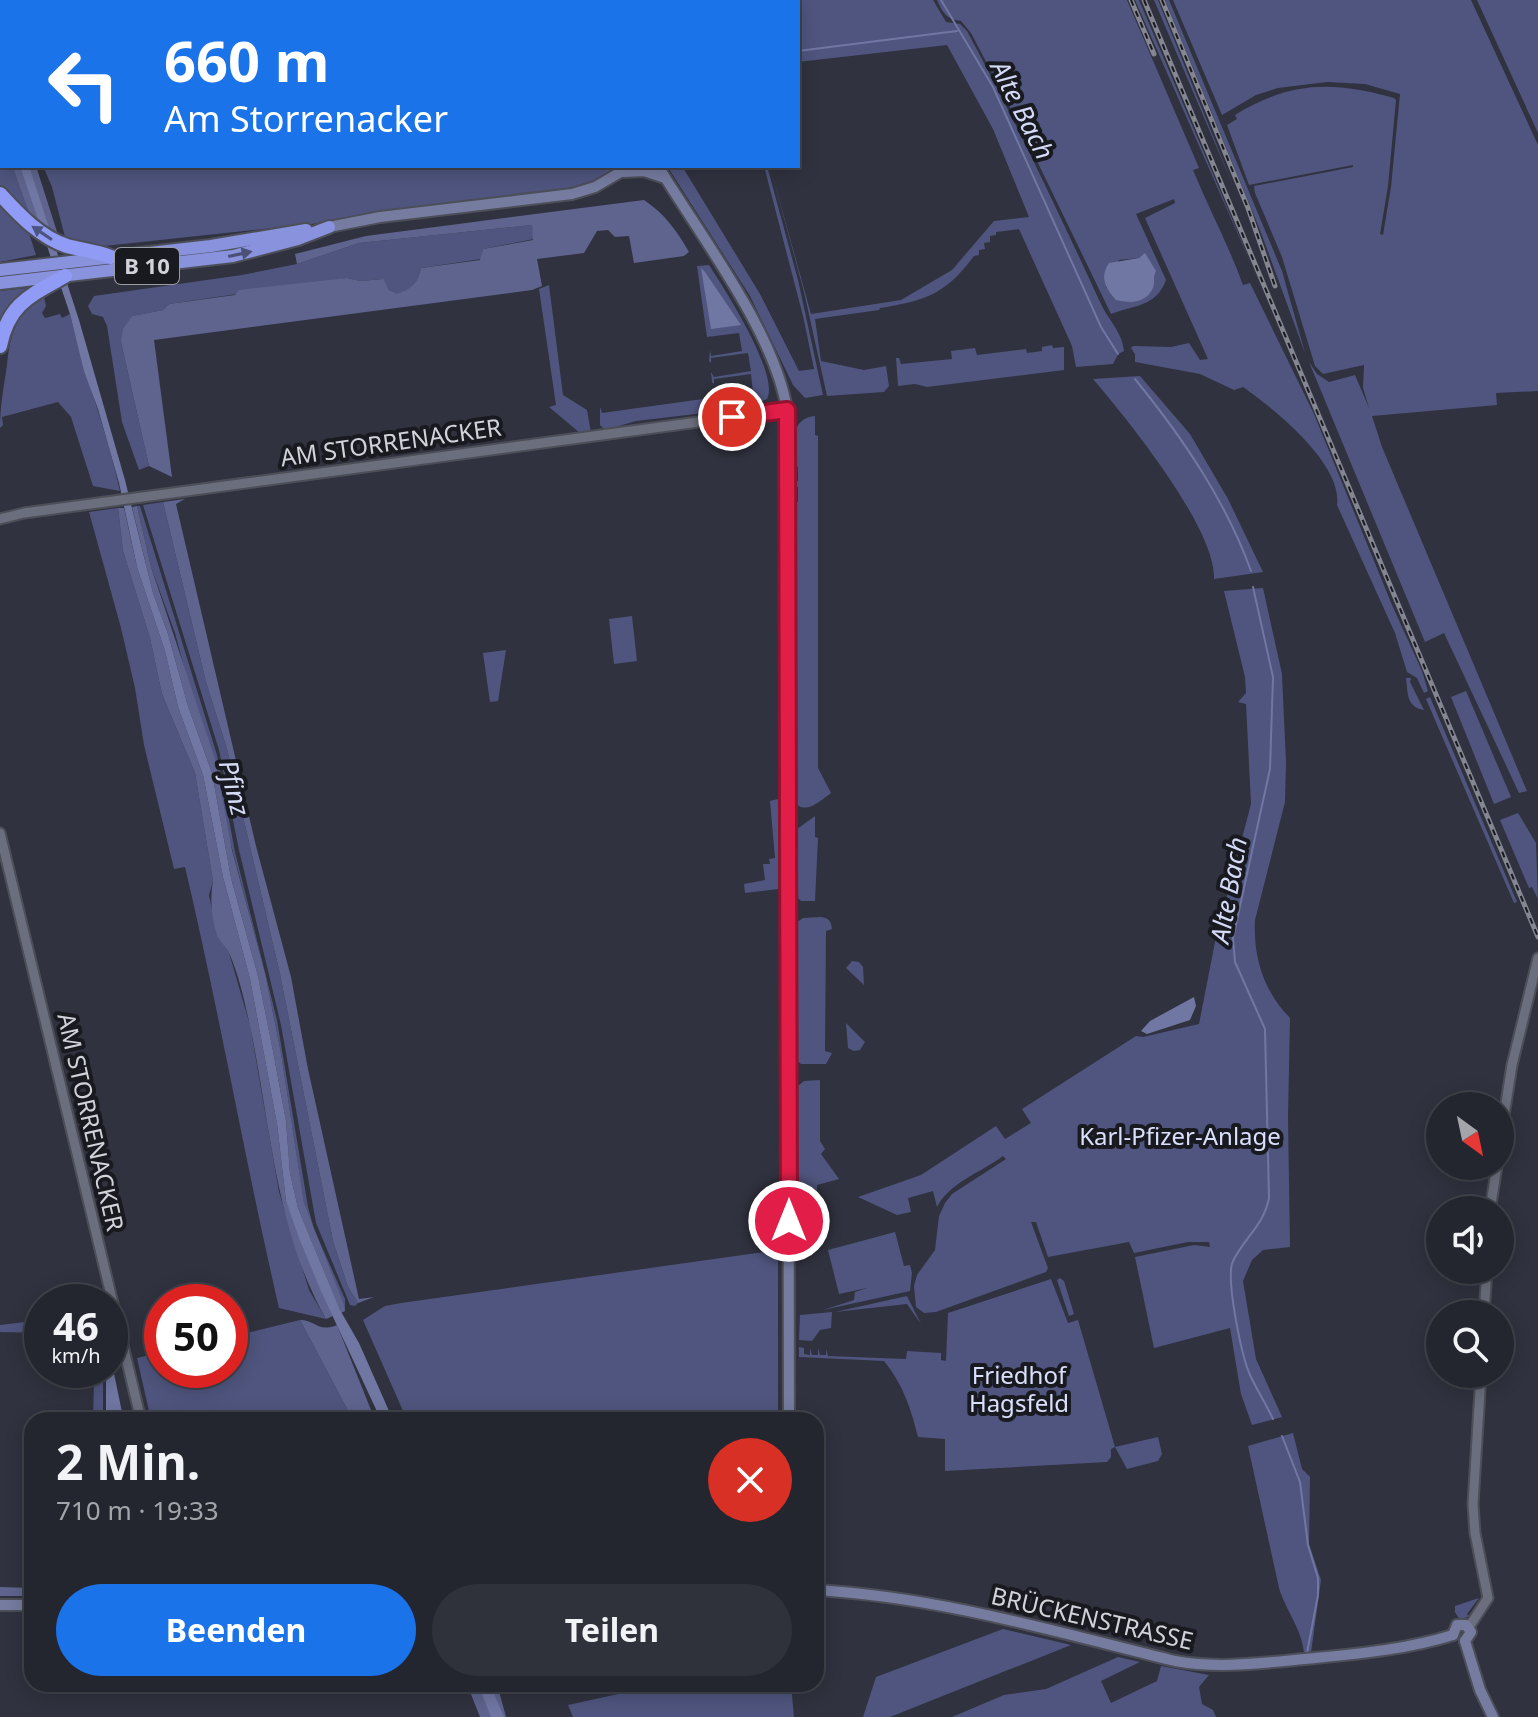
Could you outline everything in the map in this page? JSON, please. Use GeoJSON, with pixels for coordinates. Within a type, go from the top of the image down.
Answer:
{"type":"FeatureCollection","features":[{"type":"Feature","properties":{"kind":"highway"},"geometry":{"type":"LineString","coordinates":[[0,194],[43,234],[74,254]]}},
{"type":"Feature","properties":{"kind":"highway","name":"B 10"},"geometry":{"type":"LineString","coordinates":[[111,257],[329,227]]}},
{"type":"Feature","properties":{"kind":"highway","name":"B 10"},"geometry":{"type":"LineString","coordinates":[[65,276],[213,259],[266,248],[329,227]]}},
{"type":"Feature","properties":{"kind":"highway"},"geometry":{"type":"LineString","coordinates":[[0,346],[13,311],[39,278],[74,254],[96,250],[111,257]]}},
{"type":"Feature","properties":{"kind":"highway"},"geometry":{"type":"LineString","coordinates":[[0,270],[39,278]]}},
{"type":"Feature","properties":{"kind":"highway"},"geometry":{"type":"LineString","coordinates":[[0,283],[65,276]]}},
{"type":"Feature","properties":{"kind":"main road"},"geometry":{"type":"LineString","coordinates":[[659,168],[748,311],[779,380],[787,410],[789,1412]]}},
{"type":"Feature","properties":{"kind":"main road"},"geometry":{"type":"LineString","coordinates":[[329,227],[380,217],[563,196],[595,187],[626,169],[665,178]]}},
{"type":"Feature","properties":{"kind":"main road","name":"BRÜCKENSTRASSE"},"geometry":{"type":"LineString","coordinates":[[824,1591],[934,1604],[1175,1661],[1201,1664],[1276,1662],[1384,1651],[1453,1635]]}},
{"type":"Feature","properties":{"kind":"main road"},"geometry":{"type":"LineString","coordinates":[[0,1605],[24,1605]]}},
{"type":"Feature","properties":{"kind":"main road"},"geometry":{"type":"LineString","coordinates":[[1457,1625],[1469,1627],[1470,1635],[1465,1641],[1458,1641],[1453,1635],[1457,1625]]}},
{"type":"Feature","properties":{"kind":"main road"},"geometry":{"type":"LineString","coordinates":[[1465,1641],[1480,1690],[1493,1717]]}},
{"type":"Feature","properties":{"kind":"street","name":"AM STORRENACKER"},"geometry":{"type":"LineString","coordinates":[[0,519],[24,513],[787,410]]}},
{"type":"Feature","properties":{"kind":"street","name":"AM STORRENACKER"},"geometry":{"type":"LineString","coordinates":[[0,833],[139,1412]]}},
{"type":"Feature","properties":{"kind":"street"},"geometry":{"type":"LineString","coordinates":[[1508,1092],[1538,958]]}},
{"type":"Feature","properties":{"kind":"street"},"geometry":{"type":"LineString","coordinates":[[1469,1627],[1488,1598],[1474,1512],[1480,1388]]}},
{"type":"Feature","properties":{"kind":"green space"},"geometry":{"type":"Polygon","coordinates":[[[800,0],[933,0],[946,22],[960,24],[967,31],[1036,166],[1100,302],[1121,337],[1124,351],[1118,354],[1113,364],[1076,367],[1072,346],[1019,229],[996,232],[996,235],[990,236],[990,242],[984,243],[985,249],[979,250],[979,255],[974,256],[954,279],[933,294],[879,310],[815,319],[821,361],[864,370],[886,366],[889,386],[884,392],[827,396],[804,292],[771,168],[811,314],[901,300],[952,270],[994,221],[1029,217],[993,129],[947,45],[800,62],[800,0]]]}},
{"type":"Feature","properties":{"kind":"green space"},"geometry":{"type":"Polygon","coordinates":[[[937,0],[1127,0],[1199,168],[1193,170],[1199,185],[1243,285],[1250,283],[1314,414],[1428,691],[1424,693],[1417,678],[1407,672],[1395,633],[1337,505],[1336,489],[1329,472],[1304,438],[1243,387],[1234,390],[1200,374],[1135,362],[1133,346],[1171,347],[1189,343],[1200,360],[1208,359],[1145,218],[1175,203],[1174,199],[1136,214],[1166,280],[1162,289],[1143,304],[1111,314],[971,33],[961,21],[946,15],[937,0]],[[1145,253],[1139,258],[1119,260],[1106,288],[1145,253]]]}},
{"type":"Feature","properties":{"kind":"green space"},"geometry":{"type":"Polygon","coordinates":[[[1135,0],[1139,0],[1255,273],[1135,0]]]}},
{"type":"Feature","properties":{"kind":"green space"},"geometry":{"type":"Polygon","coordinates":[[[1154,0],[1158,0],[1234,188],[1154,0]]]}},
{"type":"Feature","properties":{"kind":"green space"},"geometry":{"type":"Polygon","coordinates":[[[1165,0],[1169,0],[1282,271],[1305,353],[1260,230],[1165,0]]]}},
{"type":"Feature","properties":{"kind":"green space"},"geometry":{"type":"Polygon","coordinates":[[[1173,0],[1471,0],[1538,145],[1538,391],[1496,393],[1497,405],[1372,416],[1382,447],[1527,791],[1519,793],[1444,633],[1425,642],[1309,362],[1317,374],[1329,382],[1355,375],[1369,408],[1363,388],[1364,365],[1323,374],[1315,366],[1282,257],[1255,193],[1254,186],[1353,165],[1249,185],[1227,125],[1237,119],[1235,115],[1255,104],[1293,90],[1331,87],[1394,98],[1388,186],[1380,234],[1383,235],[1400,94],[1365,84],[1327,82],[1278,88],[1256,95],[1222,115],[1173,0]]]}},
{"type":"Feature","properties":{"kind":"green space"},"geometry":{"type":"Polygon","coordinates":[[[1477,0],[1538,0],[1538,133],[1477,0]]]}},
{"type":"Feature","properties":{"kind":"green space"},"geometry":{"type":"Polygon","coordinates":[[[0,168],[13,168],[30,216],[0,187],[0,168]]]}},
{"type":"Feature","properties":{"kind":"green space"},"geometry":{"type":"Polygon","coordinates":[[[44,168],[617,168],[599,179],[561,191],[466,200],[320,223],[95,247],[65,237],[44,168]]]}},
{"type":"Feature","properties":{"kind":"green space"},"geometry":{"type":"Polygon","coordinates":[[[668,168],[683,168],[760,294],[799,371],[814,369],[765,168],[768,168],[798,280],[823,395],[805,398],[793,385],[750,296],[668,168]]]}},
{"type":"Feature","properties":{"kind":"green space"},"geometry":{"type":"Polygon","coordinates":[[[0,199],[28,230],[36,255],[0,262],[0,199]]]}},
{"type":"Feature","properties":{"kind":"green space"},"geometry":{"type":"Polygon","coordinates":[[[532,225],[534,239],[483,249],[481,259],[421,268],[413,285],[397,295],[389,290],[384,279],[360,281],[347,278],[169,304],[163,310],[132,316],[121,342],[149,466],[139,470],[122,422],[107,326],[103,317],[92,314],[88,306],[94,296],[297,264],[359,243],[532,225]]]}},
{"type":"Feature","properties":{"kind":"green space"},"geometry":{"type":"Polygon","coordinates":[[[709,265],[758,352],[766,371],[769,387],[767,399],[747,408],[636,421],[605,430],[600,425],[600,407],[602,413],[753,392],[751,374],[714,379],[714,384],[712,382],[711,372],[714,377],[751,371],[748,353],[711,358],[711,363],[709,361],[710,350],[711,356],[742,351],[739,333],[707,337],[697,266],[709,265]]]}},
{"type":"Feature","properties":{"kind":"green space"},"geometry":{"type":"Polygon","coordinates":[[[549,285],[563,395],[587,410],[591,433],[580,433],[549,407],[556,405],[539,289],[549,285]]]}},
{"type":"Feature","properties":{"kind":"green space"},"geometry":{"type":"Polygon","coordinates":[[[27,288],[29,291],[0,328],[0,291],[27,288]]]}},
{"type":"Feature","properties":{"kind":"green space"},"geometry":{"type":"Polygon","coordinates":[[[44,297],[46,306],[42,313],[45,318],[60,314],[62,318],[70,314],[120,491],[93,486],[71,417],[58,402],[2,417],[3,425],[0,428],[8,354],[16,325],[34,303],[44,297]]]}},
{"type":"Feature","properties":{"kind":"green space"},"geometry":{"type":"Polygon","coordinates":[[[1052,345],[1053,348],[1064,347],[1064,370],[927,387],[915,384],[898,386],[896,358],[901,364],[952,359],[951,351],[975,348],[977,355],[1026,349],[1027,353],[1042,351],[1042,347],[1052,345]]]}},
{"type":"Feature","properties":{"kind":"green space"},"geometry":{"type":"Polygon","coordinates":[[[1140,376],[1190,434],[1228,499],[1263,572],[1214,579],[1211,557],[1186,504],[1147,446],[1093,379],[1140,376]]]}},
{"type":"Feature","properties":{"kind":"green space"},"geometry":{"type":"Polygon","coordinates":[[[815,416],[815,435],[818,436],[818,768],[831,793],[812,806],[802,807],[793,801],[792,521],[795,520],[795,506],[792,502],[798,502],[798,487],[792,487],[792,482],[798,481],[798,467],[794,466],[797,427],[807,418],[815,416]]]}},
{"type":"Feature","properties":{"kind":"green space"},"geometry":{"type":"Polygon","coordinates":[[[163,502],[206,682],[227,749],[280,974],[333,1241],[348,1287],[358,1303],[355,1306],[350,1305],[316,1223],[281,1025],[239,850],[219,750],[143,505],[163,502]]]}},
{"type":"Feature","properties":{"kind":"green space"},"geometry":{"type":"Polygon","coordinates":[[[137,506],[140,506],[217,755],[235,852],[277,1020],[308,1207],[314,1229],[345,1299],[345,1311],[304,1204],[281,1053],[265,973],[175,633],[151,567],[137,506]]]}},
{"type":"Feature","properties":{"kind":"green space"},"geometry":{"type":"Polygon","coordinates":[[[118,508],[123,551],[150,638],[162,694],[195,773],[213,881],[209,895],[217,934],[229,953],[250,1025],[279,1192],[309,1290],[326,1319],[279,1308],[185,867],[174,869],[144,745],[121,628],[89,512],[118,508]]]}},
{"type":"Feature","properties":{"kind":"green space","name":"Karl-Pfizer-Anlage"},"geometry":{"type":"Polygon","coordinates":[[[1263,588],[1282,674],[1286,762],[1285,802],[1255,920],[1255,934],[1258,960],[1267,985],[1290,1018],[1290,1247],[1263,1250],[1252,1260],[1243,1281],[1256,1359],[1282,1417],[1252,1425],[1241,1394],[1230,1328],[1154,1348],[1135,1257],[1194,1245],[1210,1247],[1209,1242],[1188,1242],[1134,1253],[1129,1242],[1048,1257],[1036,1222],[1031,1222],[1048,1268],[1046,1272],[936,1312],[924,1313],[916,1307],[914,1286],[917,1275],[935,1250],[939,1216],[945,1203],[952,1194],[1006,1159],[1003,1156],[958,1184],[937,1207],[933,1191],[908,1198],[911,1212],[897,1215],[858,1197],[921,1175],[996,1126],[1005,1139],[1031,1123],[1022,1109],[1136,1036],[1199,1024],[1216,937],[1251,804],[1246,704],[1238,702],[1246,693],[1245,677],[1224,591],[1263,588]]]}},
{"type":"Feature","properties":{"kind":"green space"},"geometry":{"type":"Polygon","coordinates":[[[632,616],[637,661],[614,664],[609,619],[632,616]]]}},
{"type":"Feature","properties":{"kind":"green space"},"geometry":{"type":"Polygon","coordinates":[[[506,650],[498,701],[490,702],[483,653],[506,650]]]}},
{"type":"Feature","properties":{"kind":"green space"},"geometry":{"type":"Polygon","coordinates":[[[1406,678],[1411,678],[1410,682],[1424,710],[1411,703],[1406,678]]]}},
{"type":"Feature","properties":{"kind":"green space"},"geometry":{"type":"Polygon","coordinates":[[[1466,691],[1511,797],[1494,804],[1451,697],[1466,691]]]}},
{"type":"Feature","properties":{"kind":"green space"},"geometry":{"type":"Polygon","coordinates":[[[1430,697],[1517,902],[1514,903],[1426,699],[1430,697]]]}},
{"type":"Feature","properties":{"kind":"green space"},"geometry":{"type":"Polygon","coordinates":[[[778,799],[778,889],[745,893],[744,884],[765,880],[763,864],[770,864],[769,859],[775,858],[770,801],[778,799]]]}},
{"type":"Feature","properties":{"kind":"green space"},"geometry":{"type":"Polygon","coordinates":[[[1518,813],[1536,843],[1538,899],[1532,887],[1529,888],[1500,820],[1518,813]]]}},
{"type":"Feature","properties":{"kind":"green space"},"geometry":{"type":"Polygon","coordinates":[[[815,816],[815,837],[818,838],[815,901],[801,901],[793,893],[793,832],[815,816]]]}},
{"type":"Feature","properties":{"kind":"green space"},"geometry":{"type":"Polygon","coordinates":[[[803,918],[829,920],[832,929],[826,931],[825,1051],[832,1053],[826,1064],[801,1064],[792,1056],[793,925],[803,918]]]}},
{"type":"Feature","properties":{"kind":"green space"},"geometry":{"type":"Polygon","coordinates":[[[852,961],[859,962],[863,967],[864,985],[846,968],[852,961]]]}},
{"type":"Feature","properties":{"kind":"green space"},"geometry":{"type":"Polygon","coordinates":[[[846,1023],[865,1042],[860,1050],[848,1048],[846,1023]]]}},
{"type":"Feature","properties":{"kind":"green space"},"geometry":{"type":"Polygon","coordinates":[[[820,1080],[820,1141],[825,1149],[821,1154],[839,1179],[817,1185],[817,1206],[807,1210],[803,1254],[794,1254],[793,1090],[804,1081],[820,1080]]]}},
{"type":"Feature","properties":{"kind":"green space"},"geometry":{"type":"Polygon","coordinates":[[[895,1232],[904,1266],[910,1265],[910,1291],[823,1310],[854,1300],[855,1292],[867,1288],[839,1294],[828,1250],[895,1232]]]}},
{"type":"Feature","properties":{"kind":"green space"},"geometry":{"type":"Polygon","coordinates":[[[778,1250],[778,1412],[403,1412],[363,1320],[385,1306],[778,1250]]]}},
{"type":"Feature","properties":{"kind":"green space"},"geometry":{"type":"Polygon","coordinates":[[[1060,1278],[1064,1281],[1074,1314],[1069,1316],[1057,1280],[1060,1278]]]}},
{"type":"Feature","properties":{"kind":"green space","name":"Friedhof Hagsfeld"},"geometry":{"type":"Polygon","coordinates":[[[1051,1279],[1068,1323],[1078,1320],[1115,1447],[1111,1449],[1107,1462],[945,1471],[945,1439],[918,1437],[906,1397],[884,1361],[799,1357],[799,1347],[804,1348],[804,1354],[810,1355],[810,1348],[812,1355],[818,1355],[818,1348],[820,1355],[826,1355],[826,1349],[828,1356],[906,1359],[907,1351],[941,1353],[941,1360],[946,1361],[948,1313],[1051,1279]]]}},
{"type":"Feature","properties":{"kind":"green space"},"geometry":{"type":"Polygon","coordinates":[[[907,1296],[921,1324],[907,1304],[835,1312],[907,1296]]]}},
{"type":"Feature","properties":{"kind":"green space"},"geometry":{"type":"Polygon","coordinates":[[[832,1312],[831,1328],[820,1330],[812,1341],[799,1340],[800,1315],[832,1312]]]}},
{"type":"Feature","properties":{"kind":"green space"},"geometry":{"type":"Polygon","coordinates":[[[300,1320],[349,1412],[149,1412],[137,1358],[144,1356],[144,1388],[248,1388],[248,1333],[300,1320]]]}},
{"type":"Feature","properties":{"kind":"green space"},"geometry":{"type":"Polygon","coordinates":[[[24,1322],[24,1333],[0,1332],[0,1325],[24,1322]]]}},
{"type":"Feature","properties":{"kind":"green space"},"geometry":{"type":"Polygon","coordinates":[[[94,1388],[103,1388],[103,1412],[93,1412],[94,1388]]]}},
{"type":"Feature","properties":{"kind":"green space"},"geometry":{"type":"Polygon","coordinates":[[[1293,1433],[1302,1469],[1310,1477],[1309,1544],[1321,1580],[1311,1653],[1304,1653],[1279,1588],[1248,1446],[1293,1433]]]}},
{"type":"Feature","properties":{"kind":"green space"},"geometry":{"type":"Polygon","coordinates":[[[1158,1437],[1162,1454],[1158,1461],[1127,1469],[1115,1447],[1158,1437]]]}},
{"type":"Feature","properties":{"kind":"green space"},"geometry":{"type":"Polygon","coordinates":[[[1479,1598],[1467,1614],[1469,1616],[1460,1620],[1455,1606],[1479,1598]]]}},
{"type":"Feature","properties":{"kind":"green space"},"geometry":{"type":"Polygon","coordinates":[[[1003,1629],[1071,1645],[890,1717],[863,1717],[876,1677],[1003,1629]]]}},
{"type":"Feature","properties":{"kind":"green space"},"geometry":{"type":"Polygon","coordinates":[[[1118,1657],[1140,1662],[1101,1681],[1111,1703],[1157,1681],[1161,1666],[1209,1675],[1199,1687],[1202,1704],[1213,1710],[1216,1717],[952,1717],[1004,1695],[1046,1689],[1118,1657]]]}},
{"type":"Feature","properties":{"kind":"green space"},"geometry":{"type":"Polygon","coordinates":[[[627,1692],[792,1692],[794,1717],[573,1717],[568,1705],[627,1692]]]}},
{"type":"Feature","properties":{"kind":"shaded area"},"geometry":{"type":"Polygon","coordinates":[[[13,168],[37,168],[58,235],[30,216],[13,168]]]}},
{"type":"Feature","properties":{"kind":"shaded area"},"geometry":{"type":"Polygon","coordinates":[[[21,168],[30,168],[79,320],[125,480],[153,593],[212,773],[231,878],[258,976],[273,1051],[298,1208],[340,1310],[359,1343],[389,1412],[377,1412],[320,1289],[286,1201],[277,1124],[250,979],[223,877],[203,775],[178,707],[165,651],[137,567],[119,483],[84,371],[70,314],[21,168]]]}},
{"type":"Feature","properties":{"kind":"shaded area"},"geometry":{"type":"Polygon","coordinates":[[[644,200],[675,230],[689,252],[684,256],[634,263],[629,236],[615,237],[608,230],[597,231],[584,253],[537,259],[542,286],[532,290],[154,340],[172,477],[149,466],[121,342],[123,329],[132,316],[163,310],[169,304],[235,295],[239,290],[347,278],[360,281],[384,279],[389,290],[397,294],[413,285],[421,268],[480,260],[483,249],[533,240],[532,225],[359,243],[297,264],[295,254],[366,236],[644,200]]]}},
{"type":"Feature","properties":{"kind":"shaded area"},"geometry":{"type":"Polygon","coordinates":[[[1145,253],[1156,271],[1149,295],[1131,302],[1116,300],[1105,283],[1104,273],[1109,263],[1139,258],[1145,253]]]}},
{"type":"Feature","properties":{"kind":"shaded area"},"geometry":{"type":"Polygon","coordinates":[[[701,268],[705,272],[741,325],[711,329],[701,268]]]}},
{"type":"Feature","properties":{"kind":"shaded area"},"geometry":{"type":"Polygon","coordinates":[[[185,499],[176,504],[256,846],[291,977],[359,1299],[374,1297],[358,1303],[348,1287],[333,1241],[280,974],[227,749],[206,682],[163,502],[185,499]]]}},
{"type":"Feature","properties":{"kind":"shaded area"},"geometry":{"type":"Polygon","coordinates":[[[137,506],[151,567],[215,759],[232,850],[265,973],[281,1053],[304,1203],[344,1305],[345,1311],[341,1313],[298,1208],[273,1051],[258,976],[231,878],[212,773],[153,593],[132,507],[137,506]]]}},
{"type":"Feature","properties":{"kind":"shaded area"},"geometry":{"type":"Polygon","coordinates":[[[118,508],[124,508],[137,567],[165,651],[178,707],[203,775],[223,877],[250,979],[277,1124],[286,1201],[333,1316],[326,1319],[309,1285],[285,1213],[244,999],[229,952],[217,935],[213,921],[213,881],[195,773],[162,694],[150,638],[123,551],[118,508]]]}},
{"type":"Feature","properties":{"kind":"shaded area"},"geometry":{"type":"Polygon","coordinates":[[[1194,997],[1196,1006],[1190,1020],[1147,1034],[1141,1031],[1150,1021],[1194,997]]]}},
{"type":"Feature","properties":{"kind":"shaded area"},"geometry":{"type":"Polygon","coordinates":[[[300,1320],[325,1328],[337,1325],[372,1412],[349,1412],[300,1320]]]}},
{"type":"Feature","properties":{"kind":"shaded area"},"geometry":{"type":"Polygon","coordinates":[[[106,1388],[117,1388],[121,1412],[106,1412],[106,1388]]]}},
{"type":"Feature","properties":{"kind":"shaded area"},"geometry":{"type":"Polygon","coordinates":[[[0,1587],[24,1588],[24,1596],[0,1596],[0,1587]]]}},
{"type":"Feature","properties":{"kind":"shaded area"},"geometry":{"type":"Polygon","coordinates":[[[470,1692],[499,1692],[506,1717],[480,1717],[470,1692]]]}},
{"type":"Feature","properties":{"kind":"shaded area"},"geometry":{"type":"Polygon","coordinates":[[[481,1692],[493,1692],[504,1717],[491,1717],[481,1692]]]}},
{"type":"Feature","properties":{"kind":"waterway","name":"Alte Bach"},"geometry":{"type":"LineString","coordinates":[[941,0],[993,87],[1101,327],[1118,354]]}},
{"type":"Feature","properties":{"kind":"waterway","name":"Alte Bach"},"geometry":{"type":"LineString","coordinates":[[800,51],[957,31]]}},
{"type":"Feature","properties":{"kind":"waterway","name":"Alte Bach"},"geometry":{"type":"LineString","coordinates":[[1135,379],[1201,470],[1229,520],[1251,571]]}},
{"type":"Feature","properties":{"kind":"waterway","name":"Alte Bach"},"geometry":{"type":"LineString","coordinates":[[1253,587],[1273,677],[1270,769],[1233,938],[1235,962],[1265,1029],[1269,1198],[1263,1216],[1233,1261],[1231,1283],[1247,1366],[1273,1419]]}},
{"type":"Feature","properties":{"kind":"waterway","name":"Alte Bach"},"geometry":{"type":"LineString","coordinates":[[1282,1436],[1300,1482],[1308,1545],[1318,1578],[1318,1595],[1307,1653]]}},
{"type":"Feature","properties":{"kind":"railway"},"geometry":{"type":"LineString","coordinates":[[1131,0],[1154,54]]}},
{"type":"Feature","properties":{"kind":"railway"},"geometry":{"type":"LineString","coordinates":[[1144,0],[1538,937]]}},
{"type":"Feature","properties":{"kind":"railway"},"geometry":{"type":"LineString","coordinates":[[1162,0],[1248,208],[1275,286]]}},
{"type":"Feature","properties":{"kind":"route"},"geometry":{"type":"LineString","coordinates":[[732,417],[787,410],[789,1221]]}},
{"type":"Feature","properties":{"kind":"water label","name":"Pfinz"},"geometry":{"type":"Point","coordinates":[234,788]}}]}
